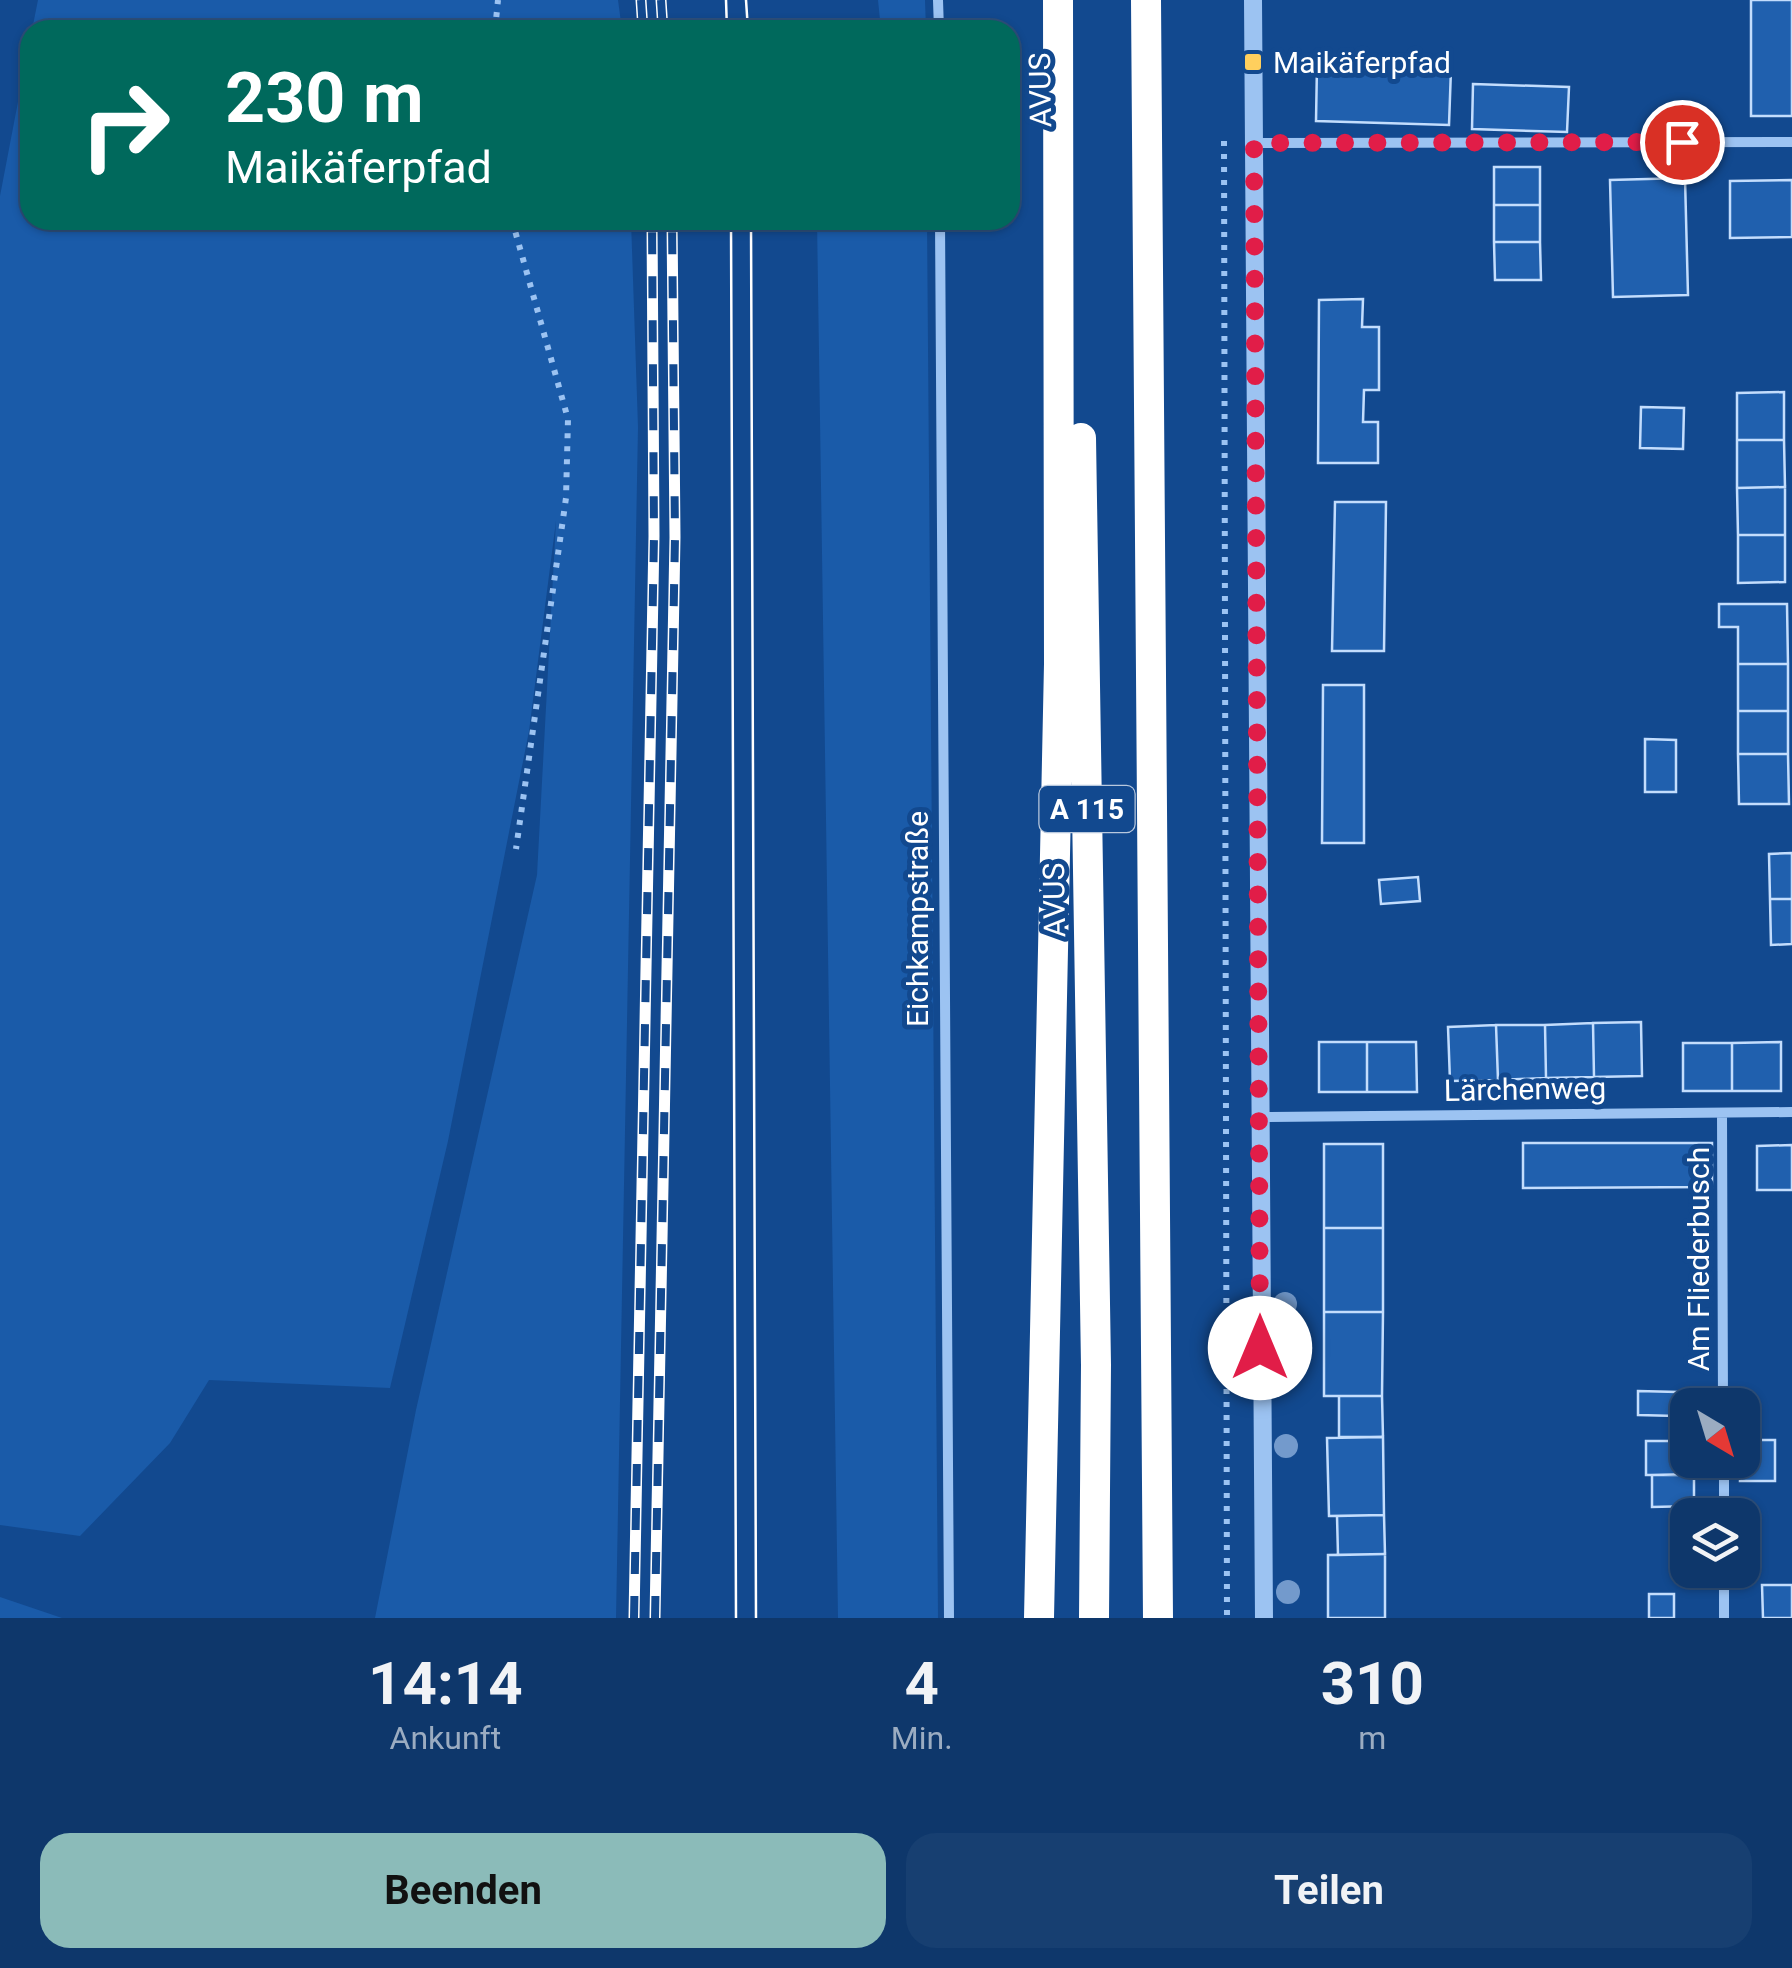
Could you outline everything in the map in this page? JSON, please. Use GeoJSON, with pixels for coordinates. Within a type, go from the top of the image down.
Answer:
{"type":"FeatureCollection","features":[{"type":"Feature","properties":{"kind":"highway"},"geometry":{"type":"LineString","coordinates":[[1039,1618],[1059,607],[1058,0]]}},
{"type":"Feature","properties":{"kind":"highway","name":"AVUS"},"geometry":{"type":"LineString","coordinates":[[1074,0],[1096,1365],[1094,1618]]}},
{"type":"Feature","properties":{"kind":"highway","name":"A 115"},"geometry":{"type":"LineString","coordinates":[[1146,0],[1158,1618]]}},
{"type":"Feature","properties":{"kind":"street"},"geometry":{"type":"LineString","coordinates":[[1253,0],[1264,1618]]}},
{"type":"Feature","properties":{"kind":"street"},"geometry":{"type":"LineString","coordinates":[[1254,143],[1792,142]]}},
{"type":"Feature","properties":{"kind":"street","name":"Eichkampstraße"},"geometry":{"type":"LineString","coordinates":[[940,230],[948,1618]]}},
{"type":"Feature","properties":{"kind":"street","name":"Am Fliederbusch"},"geometry":{"type":"LineString","coordinates":[[1722,1112],[1724,1388]]}},
{"type":"Feature","properties":{"kind":"street","name":"Lärchenweg"},"geometry":{"type":"LineString","coordinates":[[1258,1117],[1792,1112]]}},
{"type":"Feature","properties":{"kind":"street"},"geometry":{"type":"LineString","coordinates":[[1724,1588],[1724,1618]]}},
{"type":"Feature","properties":{"kind":"path"},"geometry":{"type":"LineString","coordinates":[[1224,126],[1227,1618]]}},
{"type":"Feature","properties":{"kind":"path"},"geometry":{"type":"LineString","coordinates":[[515,230],[568,419],[566,498],[516,849]]}},
{"type":"Feature","properties":{"kind":"shaded area"},"geometry":{"type":"Polygon","coordinates":[[[38,0],[618,0],[621,20],[34,20],[38,0]]]}},
{"type":"Feature","properties":{"kind":"shaded area"},"geometry":{"type":"Polygon","coordinates":[[[878,0],[925,0],[926,20],[880,20],[878,0]]]}},
{"type":"Feature","properties":{"kind":"shaded area"},"geometry":{"type":"Polygon","coordinates":[[[20,91],[20,230],[631,230],[638,427],[616,1618],[375,1618],[416,1410],[537,875],[556,521],[529,731],[448,1141],[390,1388],[209,1380],[170,1443],[80,1536],[0,1525],[0,196],[20,91]]]}},
{"type":"Feature","properties":{"kind":"shaded area"},"geometry":{"type":"Polygon","coordinates":[[[817,230],[927,230],[938,1618],[838,1618],[817,230]]]}},
{"type":"Feature","properties":{"kind":"shaded area"},"geometry":{"type":"Polygon","coordinates":[[[0,1597],[62,1618],[0,1618],[0,1597]]]}},
{"type":"Feature","properties":{"kind":"building"},"geometry":{"type":"Polygon","coordinates":[[[1751,0],[1792,0],[1792,116],[1751,116],[1751,0]]]}},
{"type":"Feature","properties":{"kind":"building"},"geometry":{"type":"Polygon","coordinates":[[[1317,65],[1451,69],[1449,125],[1316,121],[1317,65]]]}},
{"type":"Feature","properties":{"kind":"building"},"geometry":{"type":"Polygon","coordinates":[[[1473,84],[1569,87],[1567,132],[1472,129],[1473,84]]]}},
{"type":"Feature","properties":{"kind":"building"},"geometry":{"type":"Polygon","coordinates":[[[1494,167],[1540,167],[1540,205],[1494,205],[1494,167]]]}},
{"type":"Feature","properties":{"kind":"building"},"geometry":{"type":"Polygon","coordinates":[[[1685,178],[1688,295],[1613,297],[1610,180],[1685,178]]]}},
{"type":"Feature","properties":{"kind":"building"},"geometry":{"type":"Polygon","coordinates":[[[1792,180],[1792,237],[1730,238],[1730,181],[1792,180]]]}},
{"type":"Feature","properties":{"kind":"building"},"geometry":{"type":"Polygon","coordinates":[[[1494,205],[1540,205],[1540,242],[1494,242],[1494,205]]]}},
{"type":"Feature","properties":{"kind":"building"},"geometry":{"type":"Polygon","coordinates":[[[1494,242],[1540,242],[1541,280],[1495,280],[1494,242]]]}},
{"type":"Feature","properties":{"kind":"building"},"geometry":{"type":"Polygon","coordinates":[[[1363,299],[1362,327],[1379,327],[1379,390],[1364,390],[1363,422],[1378,422],[1378,463],[1318,463],[1319,300],[1363,299]]]}},
{"type":"Feature","properties":{"kind":"building"},"geometry":{"type":"Polygon","coordinates":[[[1784,392],[1784,440],[1737,440],[1737,393],[1784,392]]]}},
{"type":"Feature","properties":{"kind":"building"},"geometry":{"type":"Polygon","coordinates":[[[1641,407],[1684,408],[1683,449],[1640,448],[1641,407]]]}},
{"type":"Feature","properties":{"kind":"building"},"geometry":{"type":"Polygon","coordinates":[[[1737,440],[1784,440],[1785,487],[1737,488],[1737,440]]]}},
{"type":"Feature","properties":{"kind":"building"},"geometry":{"type":"Polygon","coordinates":[[[1785,487],[1785,535],[1738,535],[1737,488],[1785,487]]]}},
{"type":"Feature","properties":{"kind":"building"},"geometry":{"type":"Polygon","coordinates":[[[1335,502],[1386,502],[1384,651],[1332,651],[1335,502]]]}},
{"type":"Feature","properties":{"kind":"building"},"geometry":{"type":"Polygon","coordinates":[[[1738,535],[1785,535],[1785,582],[1738,583],[1738,535]]]}},
{"type":"Feature","properties":{"kind":"building"},"geometry":{"type":"Polygon","coordinates":[[[1719,604],[1787,604],[1788,664],[1738,664],[1738,627],[1719,627],[1719,604]]]}},
{"type":"Feature","properties":{"kind":"building"},"geometry":{"type":"Polygon","coordinates":[[[1738,664],[1788,664],[1788,711],[1738,711],[1738,664]]]}},
{"type":"Feature","properties":{"kind":"building"},"geometry":{"type":"Polygon","coordinates":[[[1323,685],[1364,685],[1364,843],[1322,843],[1323,685]]]}},
{"type":"Feature","properties":{"kind":"building"},"geometry":{"type":"Polygon","coordinates":[[[1738,711],[1788,711],[1788,754],[1738,754],[1738,711]]]}},
{"type":"Feature","properties":{"kind":"building"},"geometry":{"type":"Polygon","coordinates":[[[1645,739],[1676,740],[1676,792],[1645,792],[1645,739]]]}},
{"type":"Feature","properties":{"kind":"building"},"geometry":{"type":"Polygon","coordinates":[[[1738,754],[1788,754],[1789,804],[1739,804],[1738,754]]]}},
{"type":"Feature","properties":{"kind":"building"},"geometry":{"type":"Polygon","coordinates":[[[1792,853],[1792,899],[1770,899],[1769,854],[1792,853]]]}},
{"type":"Feature","properties":{"kind":"building"},"geometry":{"type":"Polygon","coordinates":[[[1418,877],[1420,901],[1381,904],[1379,880],[1418,877]]]}},
{"type":"Feature","properties":{"kind":"building"},"geometry":{"type":"Polygon","coordinates":[[[1770,899],[1792,899],[1792,944],[1771,945],[1770,899]]]}},
{"type":"Feature","properties":{"kind":"building"},"geometry":{"type":"Polygon","coordinates":[[[1641,1022],[1642,1076],[1594,1077],[1593,1023],[1641,1022]]]}},
{"type":"Feature","properties":{"kind":"building"},"geometry":{"type":"Polygon","coordinates":[[[1593,1023],[1594,1077],[1546,1078],[1545,1025],[1593,1023]]]}},
{"type":"Feature","properties":{"kind":"building"},"geometry":{"type":"Polygon","coordinates":[[[1496,1025],[1545,1025],[1546,1078],[1498,1080],[1496,1025]]]}},
{"type":"Feature","properties":{"kind":"building"},"geometry":{"type":"Polygon","coordinates":[[[1496,1025],[1498,1080],[1450,1081],[1448,1027],[1496,1025]]]}},
{"type":"Feature","properties":{"kind":"building"},"geometry":{"type":"Polygon","coordinates":[[[1319,1042],[1367,1042],[1367,1092],[1319,1092],[1319,1042]]]}},
{"type":"Feature","properties":{"kind":"building"},"geometry":{"type":"Polygon","coordinates":[[[1367,1042],[1416,1042],[1417,1092],[1367,1092],[1367,1042]]]}},
{"type":"Feature","properties":{"kind":"building"},"geometry":{"type":"Polygon","coordinates":[[[1781,1042],[1781,1091],[1732,1091],[1732,1043],[1781,1042]]]}},
{"type":"Feature","properties":{"kind":"building"},"geometry":{"type":"Polygon","coordinates":[[[1683,1043],[1732,1043],[1732,1091],[1683,1091],[1683,1043]]]}},
{"type":"Feature","properties":{"kind":"building"},"geometry":{"type":"Polygon","coordinates":[[[1523,1143],[1712,1143],[1712,1187],[1523,1188],[1523,1143]]]}},
{"type":"Feature","properties":{"kind":"building"},"geometry":{"type":"Polygon","coordinates":[[[1324,1144],[1383,1144],[1383,1228],[1324,1228],[1324,1144]]]}},
{"type":"Feature","properties":{"kind":"building"},"geometry":{"type":"Polygon","coordinates":[[[1792,1145],[1792,1190],[1757,1190],[1757,1146],[1792,1145]]]}},
{"type":"Feature","properties":{"kind":"building"},"geometry":{"type":"Polygon","coordinates":[[[1324,1228],[1383,1228],[1383,1312],[1324,1312],[1324,1228]]]}},
{"type":"Feature","properties":{"kind":"building"},"geometry":{"type":"Polygon","coordinates":[[[1324,1312],[1383,1312],[1382,1396],[1324,1396],[1324,1312]]]}},
{"type":"Feature","properties":{"kind":"building"},"geometry":{"type":"Polygon","coordinates":[[[1638,1391],[1670,1392],[1670,1416],[1638,1415],[1638,1391]]]}},
{"type":"Feature","properties":{"kind":"building"},"geometry":{"type":"Polygon","coordinates":[[[1339,1396],[1382,1396],[1383,1437],[1339,1437],[1339,1396]]]}},
{"type":"Feature","properties":{"kind":"building"},"geometry":{"type":"Polygon","coordinates":[[[1383,1437],[1384,1515],[1329,1516],[1327,1438],[1383,1437]]]}},
{"type":"Feature","properties":{"kind":"building"},"geometry":{"type":"Polygon","coordinates":[[[1760,1440],[1775,1440],[1775,1481],[1740,1481],[1760,1478],[1760,1440]]]}},
{"type":"Feature","properties":{"kind":"building"},"geometry":{"type":"Polygon","coordinates":[[[1646,1441],[1670,1441],[1670,1475],[1646,1475],[1646,1441]]]}},
{"type":"Feature","properties":{"kind":"building"},"geometry":{"type":"Polygon","coordinates":[[[1652,1475],[1694,1478],[1694,1498],[1670,1498],[1670,1507],[1652,1507],[1652,1475]]]}},
{"type":"Feature","properties":{"kind":"building"},"geometry":{"type":"Polygon","coordinates":[[[1384,1515],[1385,1554],[1338,1555],[1337,1516],[1384,1515]]]}},
{"type":"Feature","properties":{"kind":"building"},"geometry":{"type":"Polygon","coordinates":[[[1385,1554],[1385,1618],[1328,1618],[1328,1555],[1385,1554]]]}},
{"type":"Feature","properties":{"kind":"building"},"geometry":{"type":"Polygon","coordinates":[[[1762,1585],[1792,1585],[1792,1618],[1763,1618],[1762,1585]]]}},
{"type":"Feature","properties":{"kind":"building"},"geometry":{"type":"Polygon","coordinates":[[[1649,1594],[1674,1594],[1674,1618],[1649,1618],[1649,1594]]]}},
{"type":"Feature","properties":{"kind":"tram line"},"geometry":{"type":"LineString","coordinates":[[726,0],[727,20]]}},
{"type":"Feature","properties":{"kind":"tram line"},"geometry":{"type":"LineString","coordinates":[[746,0],[747,20]]}},
{"type":"Feature","properties":{"kind":"tram line"},"geometry":{"type":"LineString","coordinates":[[731,230],[736,1618]]}},
{"type":"Feature","properties":{"kind":"tram line"},"geometry":{"type":"LineString","coordinates":[[751,230],[756,1618]]}},
{"type":"Feature","properties":{"kind":"railway"},"geometry":{"type":"LineString","coordinates":[[641,0],[642,20]]}},
{"type":"Feature","properties":{"kind":"railway"},"geometry":{"type":"LineString","coordinates":[[661,0],[662,20]]}},
{"type":"Feature","properties":{"kind":"railway"},"geometry":{"type":"LineString","coordinates":[[634,1618],[654,536],[652,230]]}},
{"type":"Feature","properties":{"kind":"railway"},"geometry":{"type":"LineString","coordinates":[[655,1618],[675,537],[672,230]]}},
{"type":"Feature","properties":{"kind":"place","name":"Maikäferpfad"},"geometry":{"type":"Point","coordinates":[1253,62]}},
{"type":"Feature","properties":{"kind":"route"},"geometry":{"type":"LineString","coordinates":[[1260,1348],[1254,143],[1682,142]]}}]}
